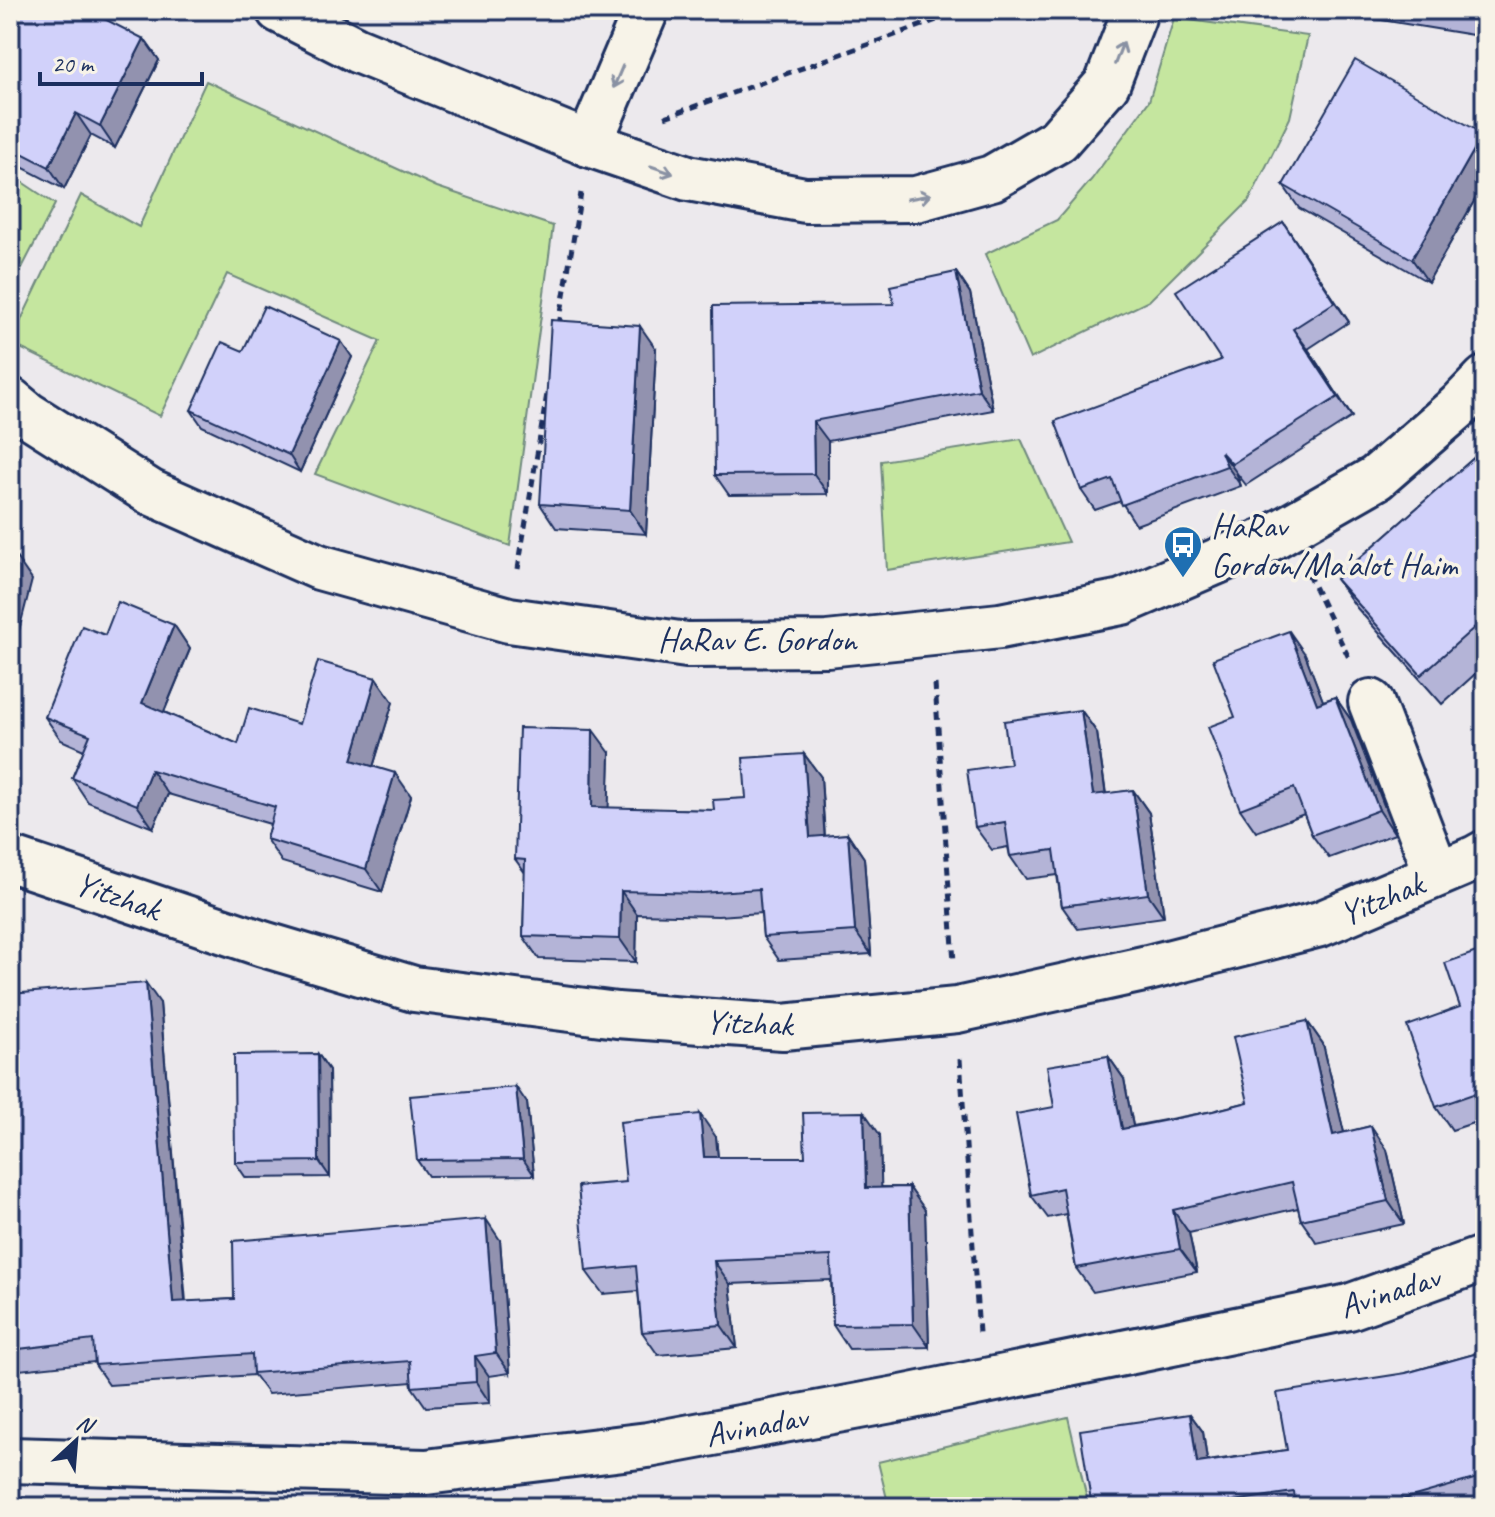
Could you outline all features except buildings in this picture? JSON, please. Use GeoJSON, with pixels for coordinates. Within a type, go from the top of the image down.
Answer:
{"type":"FeatureCollection","features":[{"type":"Feature","properties":{"kind":"street"},"geometry":{"type":"LineString","coordinates":[[279,10],[357,50],[589,144],[688,178],[805,200],[916,199],[992,178],[1058,140],[1107,84],[1133,17],[1132,10]]}},
{"type":"Feature","properties":{"kind":"street"},"geometry":{"type":"LineString","coordinates":[[589,144],[646,10]]}},
{"type":"Feature","properties":{"kind":"street","name":"HaRav E. Gordon"},"geometry":{"type":"LineString","coordinates":[[10,400],[150,492],[319,567],[509,620],[687,645],[827,644],[1000,626],[1122,602],[1269,539],[1376,478],[1459,406],[1485,379]]}},
{"type":"Feature","properties":{"kind":"street"},"geometry":{"type":"LineString","coordinates":[[1371,702],[1437,874]]}},
{"type":"Feature","properties":{"kind":"street","name":"Yitzhak"},"geometry":{"type":"LineString","coordinates":[[10,859],[263,944],[414,989],[617,1015],[783,1027],[957,1010],[1148,968],[1320,924],[1485,853]]}},
{"type":"Feature","properties":{"kind":"street","name":"Avinadav"},"geometry":{"type":"LineString","coordinates":[[10,1460],[361,1488],[426,1472],[648,1445],[902,1398],[1349,1307],[1485,1258]]}},
{"type":"Feature","properties":{"kind":"path"},"geometry":{"type":"LineString","coordinates":[[664,117],[965,10]]}},
{"type":"Feature","properties":{"kind":"path"},"geometry":{"type":"LineString","coordinates":[[558,328],[589,144]]}},
{"type":"Feature","properties":{"kind":"path"},"geometry":{"type":"LineString","coordinates":[[509,620],[548,389]]}},
{"type":"Feature","properties":{"kind":"path"},"geometry":{"type":"LineString","coordinates":[[1286,530],[1371,702]]}},
{"type":"Feature","properties":{"kind":"green space"},"geometry":{"type":"Polygon","coordinates":[[[1174,18],[1308,36],[1290,118],[1249,201],[1149,301],[1030,359],[985,254],[1057,220],[1092,179],[1149,101],[1174,18]]]}},
{"type":"Feature","properties":{"kind":"green space"},"geometry":{"type":"Polygon","coordinates":[[[206,81],[437,187],[553,226],[510,546],[315,474],[380,341],[227,274],[160,416],[10,343],[81,195],[139,227],[206,81]]]}},
{"type":"Feature","properties":{"kind":"green space"},"geometry":{"type":"Polygon","coordinates":[[[10,174],[55,204],[10,291],[10,174]]]}},
{"type":"Feature","properties":{"kind":"green space"},"geometry":{"type":"Polygon","coordinates":[[[1021,439],[1068,542],[887,570],[881,461],[1021,439]]]}},
{"type":"Feature","properties":{"kind":"green space"},"geometry":{"type":"Polygon","coordinates":[[[1068,1417],[1089,1507],[889,1507],[878,1462],[1068,1417]]]}},
{"type":"Feature","properties":{"kind":"place","name":"HaRav Gordon/Ma'alot Haim"},"geometry":{"type":"Point","coordinates":[1183,579]}}]}
